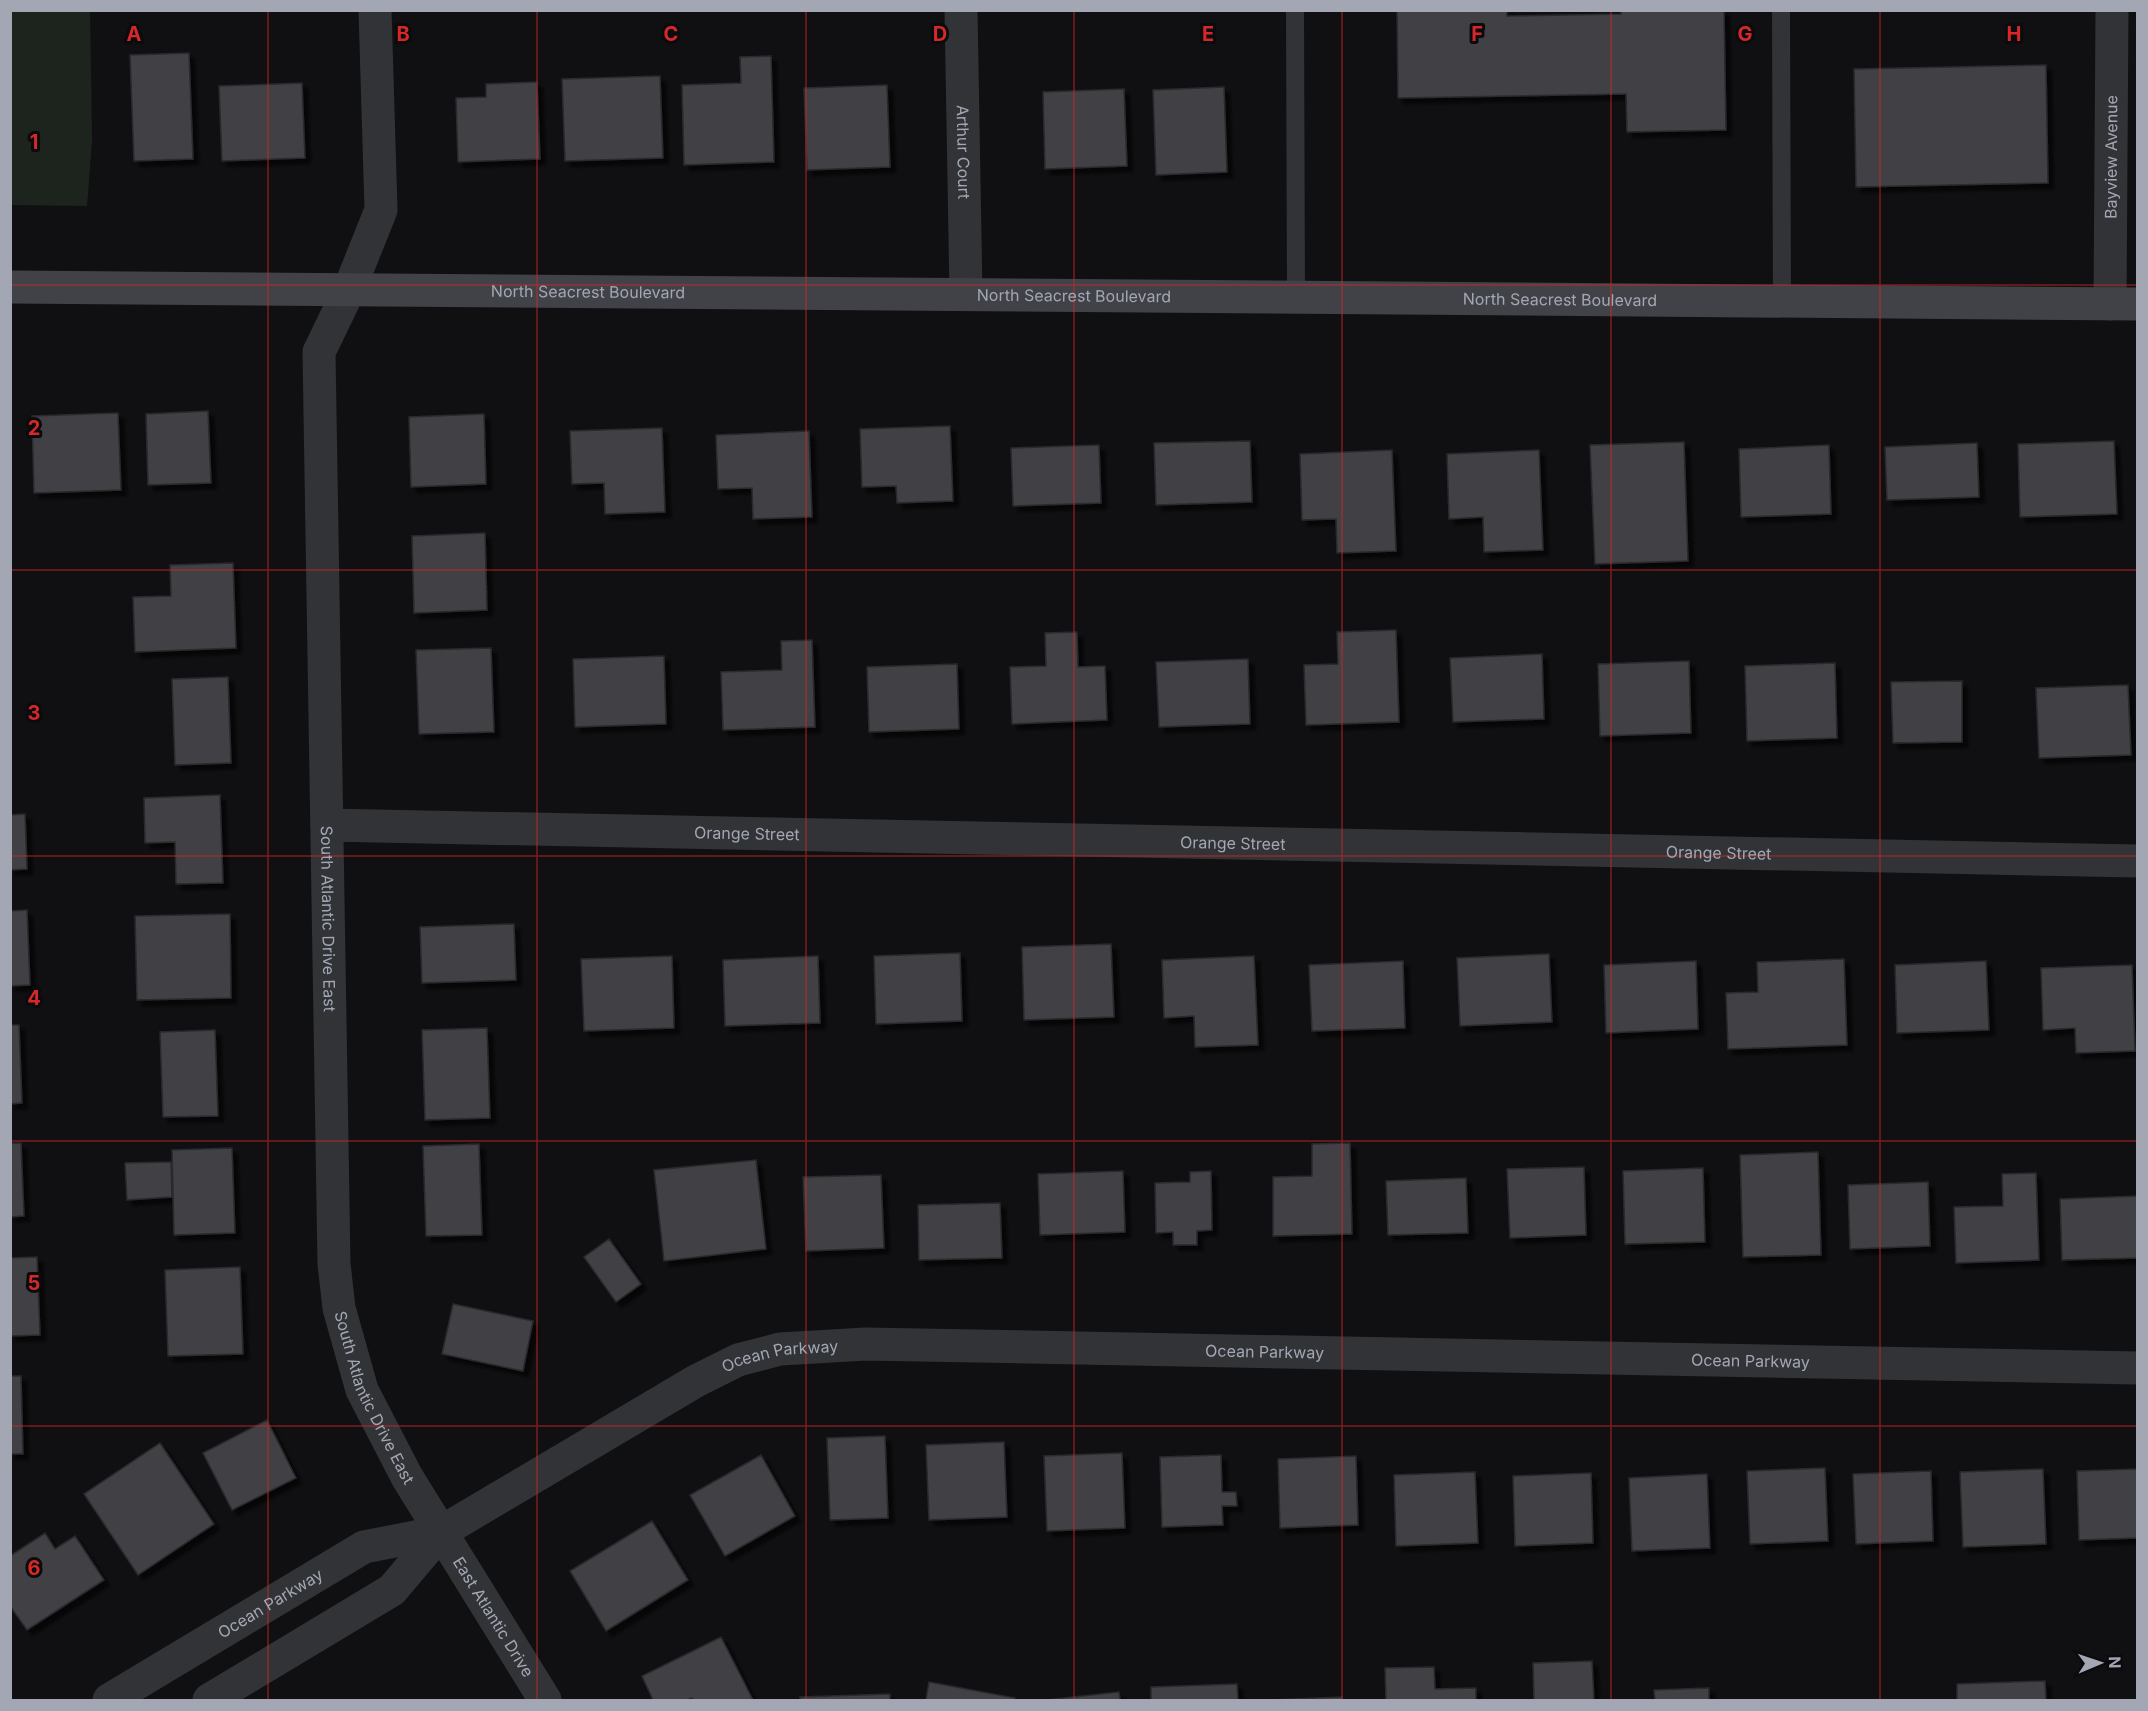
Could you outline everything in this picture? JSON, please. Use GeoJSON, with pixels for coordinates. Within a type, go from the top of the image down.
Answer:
{"type":"FeatureCollection","features":[{"type":"Feature","properties":{"kind":"street","name":"South Atlantic Drive East"},"geometry":{"type":"LineString","coordinates":[[375,10],[381,210],[348,291],[319,352],[334,1264],[339,1308],[362,1390],[398,1462],[441,1532]]}},
{"type":"Feature","properties":{"kind":"street","name":"Arthur Court"},"geometry":{"type":"LineString","coordinates":[[961,10],[966,294]]}},
{"type":"Feature","properties":{"kind":"street","name":"Bayview Avenue"},"geometry":{"type":"LineString","coordinates":[[2112,10],[2124,304]]}},
{"type":"Feature","properties":{"kind":"street","name":"North Seacrest Boulevard"},"geometry":{"type":"LineString","coordinates":[[10,287],[2124,304]]}},
{"type":"Feature","properties":{"kind":"street","name":"Orange Street"},"geometry":{"type":"LineString","coordinates":[[327,825],[2138,861]]}},
{"type":"Feature","properties":{"kind":"street","name":"Ocean Parkway"},"geometry":{"type":"LineString","coordinates":[[209,1701],[393,1590],[441,1532],[696,1381],[738,1360],[780,1349],[878,1344],[2138,1368]]}},
{"type":"Feature","properties":{"kind":"street","name":"Ocean Parkway"},"geometry":{"type":"LineString","coordinates":[[109,1701],[364,1546],[441,1532]]}},
{"type":"Feature","properties":{"kind":"street","name":"East Atlantic Drive"},"geometry":{"type":"LineString","coordinates":[[441,1532],[545,1701]]}},
{"type":"Feature","properties":{"kind":"lane"},"geometry":{"type":"LineString","coordinates":[[1295,10],[1296,298]]}},
{"type":"Feature","properties":{"kind":"lane"},"geometry":{"type":"LineString","coordinates":[[1781,10],[1782,302]]}},
{"type":"Feature","properties":{"kind":"shaded area"},"geometry":{"type":"Polygon","coordinates":[[[11,10],[90,11],[92,141],[87,206],[11,205],[11,10]]]}},
{"type":"Feature","properties":{"kind":"building"},"geometry":{"type":"Polygon","coordinates":[[[1507,10],[1507,16],[1621,14],[1621,10],[1724,10],[1726,130],[1627,132],[1626,94],[1398,98],[1397,11],[1507,10]]]}},
{"type":"Feature","properties":{"kind":"building"},"geometry":{"type":"Polygon","coordinates":[[[189,53],[193,159],[134,161],[130,55],[189,53]]]}},
{"type":"Feature","properties":{"kind":"building"},"geometry":{"type":"Polygon","coordinates":[[[771,56],[774,162],[684,165],[682,85],[741,83],[740,57],[771,56]]]}},
{"type":"Feature","properties":{"kind":"building"},"geometry":{"type":"Polygon","coordinates":[[[2046,65],[2048,183],[1856,187],[1854,69],[2046,65]]]}},
{"type":"Feature","properties":{"kind":"building"},"geometry":{"type":"Polygon","coordinates":[[[660,76],[663,158],[565,161],[562,79],[660,76]]]}},
{"type":"Feature","properties":{"kind":"building"},"geometry":{"type":"Polygon","coordinates":[[[537,82],[540,159],[458,162],[456,98],[486,97],[486,84],[537,82]]]}},
{"type":"Feature","properties":{"kind":"building"},"geometry":{"type":"Polygon","coordinates":[[[302,83],[305,158],[222,161],[219,86],[302,83]]]}},
{"type":"Feature","properties":{"kind":"building"},"geometry":{"type":"Polygon","coordinates":[[[887,85],[890,167],[807,170],[804,88],[887,85]]]}},
{"type":"Feature","properties":{"kind":"building"},"geometry":{"type":"Polygon","coordinates":[[[1224,87],[1227,172],[1156,175],[1153,90],[1224,87]]]}},
{"type":"Feature","properties":{"kind":"building"},"geometry":{"type":"Polygon","coordinates":[[[1124,89],[1127,166],[1045,169],[1043,92],[1124,89]]]}},
{"type":"Feature","properties":{"kind":"building"},"geometry":{"type":"Polygon","coordinates":[[[208,411],[211,483],[148,485],[146,414],[208,411]]]}},
{"type":"Feature","properties":{"kind":"building"},"geometry":{"type":"Polygon","coordinates":[[[118,413],[121,490],[34,493],[32,416],[118,413]]]}},
{"type":"Feature","properties":{"kind":"building"},"geometry":{"type":"Polygon","coordinates":[[[484,414],[486,484],[411,487],[409,417],[484,414]]]}},
{"type":"Feature","properties":{"kind":"building"},"geometry":{"type":"Polygon","coordinates":[[[950,426],[953,501],[897,503],[896,486],[862,487],[860,429],[950,426]]]}},
{"type":"Feature","properties":{"kind":"building"},"geometry":{"type":"Polygon","coordinates":[[[662,428],[665,512],[605,514],[604,483],[572,484],[570,431],[662,428]]]}},
{"type":"Feature","properties":{"kind":"building"},"geometry":{"type":"Polygon","coordinates":[[[809,431],[812,517],[753,519],[752,488],[718,489],[716,435],[809,431]]]}},
{"type":"Feature","properties":{"kind":"building"},"geometry":{"type":"Polygon","coordinates":[[[1250,441],[1252,502],[1156,505],[1154,443],[1250,441]]]}},
{"type":"Feature","properties":{"kind":"building"},"geometry":{"type":"Polygon","coordinates":[[[2114,441],[2117,514],[2020,517],[2018,444],[2114,441]]]}},
{"type":"Feature","properties":{"kind":"building"},"geometry":{"type":"Polygon","coordinates":[[[1684,442],[1688,561],[1595,564],[1590,445],[1684,442]]]}},
{"type":"Feature","properties":{"kind":"building"},"geometry":{"type":"Polygon","coordinates":[[[1977,443],[1979,497],[1887,500],[1885,447],[1977,443]]]}},
{"type":"Feature","properties":{"kind":"building"},"geometry":{"type":"Polygon","coordinates":[[[1099,445],[1101,503],[1013,506],[1011,448],[1099,445]]]}},
{"type":"Feature","properties":{"kind":"building"},"geometry":{"type":"Polygon","coordinates":[[[1829,445],[1831,514],[1741,517],[1739,449],[1829,445]]]}},
{"type":"Feature","properties":{"kind":"building"},"geometry":{"type":"Polygon","coordinates":[[[1392,450],[1396,551],[1337,553],[1336,519],[1302,520],[1300,454],[1392,450]]]}},
{"type":"Feature","properties":{"kind":"building"},"geometry":{"type":"Polygon","coordinates":[[[1539,450],[1543,550],[1484,552],[1483,517],[1449,519],[1447,454],[1539,450]]]}},
{"type":"Feature","properties":{"kind":"building"},"geometry":{"type":"Polygon","coordinates":[[[485,533],[487,610],[414,613],[412,536],[485,533]]]}},
{"type":"Feature","properties":{"kind":"building"},"geometry":{"type":"Polygon","coordinates":[[[233,563],[236,648],[135,652],[133,597],[171,596],[170,565],[233,563]]]}},
{"type":"Feature","properties":{"kind":"building"},"geometry":{"type":"Polygon","coordinates":[[[1396,630],[1399,722],[1306,725],[1304,665],[1338,664],[1337,632],[1396,630]]]}},
{"type":"Feature","properties":{"kind":"building"},"geometry":{"type":"Polygon","coordinates":[[[1077,632],[1078,667],[1105,666],[1107,720],[1012,724],[1010,667],[1046,666],[1045,633],[1077,632]]]}},
{"type":"Feature","properties":{"kind":"building"},"geometry":{"type":"Polygon","coordinates":[[[812,640],[815,727],[723,730],[721,672],[782,670],[781,641],[812,640]]]}},
{"type":"Feature","properties":{"kind":"building"},"geometry":{"type":"Polygon","coordinates":[[[491,648],[494,732],[419,734],[416,650],[491,648]]]}},
{"type":"Feature","properties":{"kind":"building"},"geometry":{"type":"Polygon","coordinates":[[[1542,654],[1544,719],[1453,722],[1450,658],[1542,654]]]}},
{"type":"Feature","properties":{"kind":"building"},"geometry":{"type":"Polygon","coordinates":[[[664,656],[666,724],[575,727],[573,659],[664,656]]]}},
{"type":"Feature","properties":{"kind":"building"},"geometry":{"type":"Polygon","coordinates":[[[1248,659],[1250,724],[1159,727],[1156,662],[1248,659]]]}},
{"type":"Feature","properties":{"kind":"building"},"geometry":{"type":"Polygon","coordinates":[[[1689,661],[1691,733],[1600,736],[1598,664],[1689,661]]]}},
{"type":"Feature","properties":{"kind":"building"},"geometry":{"type":"Polygon","coordinates":[[[1835,663],[1837,738],[1747,741],[1745,666],[1835,663]]]}},
{"type":"Feature","properties":{"kind":"building"},"geometry":{"type":"Polygon","coordinates":[[[957,664],[959,729],[869,732],[867,667],[957,664]]]}},
{"type":"Feature","properties":{"kind":"building"},"geometry":{"type":"Polygon","coordinates":[[[228,677],[231,763],[175,765],[172,679],[228,677]]]}},
{"type":"Feature","properties":{"kind":"building"},"geometry":{"type":"Polygon","coordinates":[[[1962,681],[1962,742],[1893,743],[1891,682],[1962,681]]]}},
{"type":"Feature","properties":{"kind":"building"},"geometry":{"type":"Polygon","coordinates":[[[2128,685],[2131,755],[2039,758],[2036,688],[2128,685]]]}},
{"type":"Feature","properties":{"kind":"building"},"geometry":{"type":"Polygon","coordinates":[[[220,795],[223,883],[176,884],[175,842],[145,843],[144,798],[220,795]]]}},
{"type":"Feature","properties":{"kind":"building"},"geometry":{"type":"Polygon","coordinates":[[[25,814],[27,869],[10,870],[10,815],[25,814]]]}},
{"type":"Feature","properties":{"kind":"building"},"geometry":{"type":"Polygon","coordinates":[[[27,910],[30,985],[10,986],[10,911],[27,910]]]}},
{"type":"Feature","properties":{"kind":"building"},"geometry":{"type":"Polygon","coordinates":[[[230,914],[231,998],[137,1000],[135,916],[230,914]]]}},
{"type":"Feature","properties":{"kind":"building"},"geometry":{"type":"Polygon","coordinates":[[[514,924],[516,980],[422,983],[420,927],[514,924]]]}},
{"type":"Feature","properties":{"kind":"building"},"geometry":{"type":"Polygon","coordinates":[[[1111,944],[1114,1017],[1024,1020],[1022,947],[1111,944]]]}},
{"type":"Feature","properties":{"kind":"building"},"geometry":{"type":"Polygon","coordinates":[[[960,953],[962,1021],[876,1024],[874,956],[960,953]]]}},
{"type":"Feature","properties":{"kind":"building"},"geometry":{"type":"Polygon","coordinates":[[[1549,954],[1552,1022],[1460,1026],[1457,958],[1549,954]]]}},
{"type":"Feature","properties":{"kind":"building"},"geometry":{"type":"Polygon","coordinates":[[[672,956],[674,1028],[584,1031],[581,959],[672,956]]]}},
{"type":"Feature","properties":{"kind":"building"},"geometry":{"type":"Polygon","coordinates":[[[818,956],[820,1023],[725,1026],[723,960],[818,956]]]}},
{"type":"Feature","properties":{"kind":"building"},"geometry":{"type":"Polygon","coordinates":[[[1254,956],[1258,1045],[1195,1047],[1194,1016],[1164,1018],[1162,960],[1254,956]]]}},
{"type":"Feature","properties":{"kind":"building"},"geometry":{"type":"Polygon","coordinates":[[[1844,959],[1847,1045],[1728,1049],[1726,993],[1758,992],[1757,962],[1844,959]]]}},
{"type":"Feature","properties":{"kind":"building"},"geometry":{"type":"Polygon","coordinates":[[[1403,961],[1405,1028],[1312,1031],[1309,965],[1403,961]]]}},
{"type":"Feature","properties":{"kind":"building"},"geometry":{"type":"Polygon","coordinates":[[[1696,961],[1698,1029],[1606,1033],[1604,965],[1696,961]]]}},
{"type":"Feature","properties":{"kind":"building"},"geometry":{"type":"Polygon","coordinates":[[[1986,961],[1989,1030],[1897,1033],[1895,965],[1986,961]]]}},
{"type":"Feature","properties":{"kind":"building"},"geometry":{"type":"Polygon","coordinates":[[[2132,965],[2135,1051],[2076,1053],[2075,1028],[2043,1030],[2041,968],[2132,965]]]}},
{"type":"Feature","properties":{"kind":"building"},"geometry":{"type":"Polygon","coordinates":[[[10,1025],[19,1025],[22,1103],[10,1104],[10,1025]]]}},
{"type":"Feature","properties":{"kind":"building"},"geometry":{"type":"Polygon","coordinates":[[[487,1028],[490,1118],[425,1120],[422,1030],[487,1028]]]}},
{"type":"Feature","properties":{"kind":"building"},"geometry":{"type":"Polygon","coordinates":[[[215,1030],[218,1116],[163,1117],[160,1032],[215,1030]]]}},
{"type":"Feature","properties":{"kind":"building"},"geometry":{"type":"Polygon","coordinates":[[[10,1143],[21,1143],[24,1216],[10,1217],[10,1143]]]}},
{"type":"Feature","properties":{"kind":"building"},"geometry":{"type":"Polygon","coordinates":[[[1350,1143],[1352,1234],[1273,1236],[1273,1177],[1312,1176],[1312,1144],[1350,1143]]]}},
{"type":"Feature","properties":{"kind":"building"},"geometry":{"type":"Polygon","coordinates":[[[479,1144],[482,1235],[426,1236],[423,1146],[479,1144]]]}},
{"type":"Feature","properties":{"kind":"building"},"geometry":{"type":"Polygon","coordinates":[[[232,1148],[235,1233],[174,1235],[172,1150],[232,1148]]]}},
{"type":"Feature","properties":{"kind":"building"},"geometry":{"type":"Polygon","coordinates":[[[1818,1152],[1821,1255],[1743,1257],[1740,1155],[1818,1152]]]}},
{"type":"Feature","properties":{"kind":"building"},"geometry":{"type":"Polygon","coordinates":[[[756,1160],[766,1249],[664,1261],[654,1170],[756,1160]]]}},
{"type":"Feature","properties":{"kind":"building"},"geometry":{"type":"Polygon","coordinates":[[[171,1162],[172,1197],[127,1200],[125,1163],[171,1162]]]}},
{"type":"Feature","properties":{"kind":"building"},"geometry":{"type":"Polygon","coordinates":[[[1584,1167],[1586,1235],[1510,1238],[1507,1169],[1584,1167]]]}},
{"type":"Feature","properties":{"kind":"building"},"geometry":{"type":"Polygon","coordinates":[[[1703,1168],[1705,1242],[1625,1244],[1623,1171],[1703,1168]]]}},
{"type":"Feature","properties":{"kind":"building"},"geometry":{"type":"Polygon","coordinates":[[[1123,1171],[1125,1232],[1040,1235],[1038,1174],[1123,1171]]]}},
{"type":"Feature","properties":{"kind":"building"},"geometry":{"type":"Polygon","coordinates":[[[1211,1171],[1212,1230],[1197,1231],[1197,1245],[1173,1245],[1173,1232],[1156,1233],[1155,1183],[1190,1182],[1190,1172],[1211,1171]]]}},
{"type":"Feature","properties":{"kind":"building"},"geometry":{"type":"Polygon","coordinates":[[[2036,1173],[2039,1260],[1956,1263],[1954,1207],[2003,1206],[2002,1174],[2036,1173]]]}},
{"type":"Feature","properties":{"kind":"building"},"geometry":{"type":"Polygon","coordinates":[[[881,1175],[884,1248],[806,1251],[803,1177],[881,1175]]]}},
{"type":"Feature","properties":{"kind":"building"},"geometry":{"type":"Polygon","coordinates":[[[1466,1178],[1468,1233],[1388,1235],[1386,1181],[1466,1178]]]}},
{"type":"Feature","properties":{"kind":"building"},"geometry":{"type":"Polygon","coordinates":[[[1928,1182],[1930,1246],[1850,1249],[1848,1185],[1928,1182]]]}},
{"type":"Feature","properties":{"kind":"building"},"geometry":{"type":"Polygon","coordinates":[[[2138,1196],[2138,1258],[2062,1260],[2060,1199],[2138,1196]]]}},
{"type":"Feature","properties":{"kind":"building"},"geometry":{"type":"Polygon","coordinates":[[[1000,1203],[1002,1258],[919,1260],[918,1205],[1000,1203]]]}},
{"type":"Feature","properties":{"kind":"building"},"geometry":{"type":"Polygon","coordinates":[[[609,1239],[641,1284],[616,1302],[584,1257],[609,1239]]]}},
{"type":"Feature","properties":{"kind":"building"},"geometry":{"type":"Polygon","coordinates":[[[37,1257],[40,1335],[10,1336],[10,1258],[37,1257]]]}},
{"type":"Feature","properties":{"kind":"building"},"geometry":{"type":"Polygon","coordinates":[[[240,1267],[243,1354],[168,1356],[165,1270],[240,1267]]]}},
{"type":"Feature","properties":{"kind":"building"},"geometry":{"type":"Polygon","coordinates":[[[453,1304],[533,1321],[523,1371],[442,1354],[453,1304]]]}},
{"type":"Feature","properties":{"kind":"building"},"geometry":{"type":"Polygon","coordinates":[[[10,1376],[21,1376],[23,1454],[10,1454],[10,1376]]]}},
{"type":"Feature","properties":{"kind":"building"},"geometry":{"type":"Polygon","coordinates":[[[267,1420],[296,1478],[232,1510],[203,1453],[267,1420]]]}},
{"type":"Feature","properties":{"kind":"building"},"geometry":{"type":"Polygon","coordinates":[[[885,1436],[888,1518],[830,1520],[827,1438],[885,1436]]]}},
{"type":"Feature","properties":{"kind":"building"},"geometry":{"type":"Polygon","coordinates":[[[1004,1442],[1007,1517],[929,1520],[926,1445],[1004,1442]]]}},
{"type":"Feature","properties":{"kind":"building"},"geometry":{"type":"Polygon","coordinates":[[[160,1443],[214,1524],[138,1575],[84,1494],[160,1443]]]}},
{"type":"Feature","properties":{"kind":"building"},"geometry":{"type":"Polygon","coordinates":[[[1122,1453],[1125,1528],[1047,1531],[1044,1456],[1122,1453]]]}},
{"type":"Feature","properties":{"kind":"building"},"geometry":{"type":"Polygon","coordinates":[[[761,1455],[795,1516],[725,1556],[690,1495],[761,1455]]]}},
{"type":"Feature","properties":{"kind":"building"},"geometry":{"type":"Polygon","coordinates":[[[1221,1455],[1222,1492],[1236,1492],[1237,1506],[1222,1506],[1223,1525],[1162,1527],[1160,1457],[1221,1455]]]}},
{"type":"Feature","properties":{"kind":"building"},"geometry":{"type":"Polygon","coordinates":[[[1356,1456],[1358,1525],[1280,1528],[1278,1459],[1356,1456]]]}},
{"type":"Feature","properties":{"kind":"building"},"geometry":{"type":"Polygon","coordinates":[[[1825,1468],[1828,1541],[1750,1544],[1747,1471],[1825,1468]]]}},
{"type":"Feature","properties":{"kind":"building"},"geometry":{"type":"Polygon","coordinates":[[[2043,1469],[2046,1544],[1963,1547],[1960,1472],[2043,1469]]]}},
{"type":"Feature","properties":{"kind":"building"},"geometry":{"type":"Polygon","coordinates":[[[2138,1469],[2138,1538],[2079,1540],[2077,1471],[2138,1469]]]}},
{"type":"Feature","properties":{"kind":"building"},"geometry":{"type":"Polygon","coordinates":[[[1931,1471],[1933,1541],[1856,1544],[1853,1474],[1931,1471]]]}},
{"type":"Feature","properties":{"kind":"building"},"geometry":{"type":"Polygon","coordinates":[[[1475,1472],[1478,1543],[1396,1546],[1394,1475],[1475,1472]]]}},
{"type":"Feature","properties":{"kind":"building"},"geometry":{"type":"Polygon","coordinates":[[[1591,1473],[1593,1543],[1515,1546],[1513,1476],[1591,1473]]]}},
{"type":"Feature","properties":{"kind":"building"},"geometry":{"type":"Polygon","coordinates":[[[1707,1474],[1710,1548],[1632,1551],[1629,1478],[1707,1474]]]}},
{"type":"Feature","properties":{"kind":"building"},"geometry":{"type":"Polygon","coordinates":[[[652,1521],[688,1580],[606,1631],[570,1571],[652,1521]]]}},
{"type":"Feature","properties":{"kind":"building"},"geometry":{"type":"Polygon","coordinates":[[[45,1533],[55,1549],[75,1536],[104,1580],[27,1630],[10,1606],[10,1556],[45,1533]]]}},
{"type":"Feature","properties":{"kind":"building"},"geometry":{"type":"Polygon","coordinates":[[[721,1637],[753,1700],[693,1700],[692,1698],[653,1700],[642,1676],[721,1637]]]}},
{"type":"Feature","properties":{"kind":"building"},"geometry":{"type":"Polygon","coordinates":[[[1592,1661],[1594,1700],[1534,1700],[1533,1663],[1592,1661]]]}},
{"type":"Feature","properties":{"kind":"building"},"geometry":{"type":"Polygon","coordinates":[[[1434,1667],[1435,1689],[1476,1688],[1476,1700],[1386,1700],[1385,1668],[1434,1667]]]}},
{"type":"Feature","properties":{"kind":"building"},"geometry":{"type":"Polygon","coordinates":[[[2045,1681],[2046,1700],[1957,1700],[1957,1684],[2045,1681]]]}},
{"type":"Feature","properties":{"kind":"building"},"geometry":{"type":"Polygon","coordinates":[[[929,1682],[1015,1698],[1015,1700],[926,1700],[929,1682]]]}},
{"type":"Feature","properties":{"kind":"building"},"geometry":{"type":"Polygon","coordinates":[[[1237,1684],[1238,1700],[1151,1700],[1151,1687],[1237,1684]]]}},
{"type":"Feature","properties":{"kind":"building"},"geometry":{"type":"Polygon","coordinates":[[[1709,1688],[1709,1700],[1655,1700],[1654,1690],[1709,1688]]]}},
{"type":"Feature","properties":{"kind":"building"},"geometry":{"type":"Polygon","coordinates":[[[1119,1692],[1120,1700],[1046,1700],[1119,1692]]]}},
{"type":"Feature","properties":{"kind":"building"},"geometry":{"type":"Polygon","coordinates":[[[890,1694],[890,1700],[800,1700],[800,1697],[890,1694]]]}},
{"type":"Feature","properties":{"kind":"building"},"geometry":{"type":"Polygon","coordinates":[[[1342,1697],[1342,1700],[1269,1700],[1342,1697]]]}}]}
